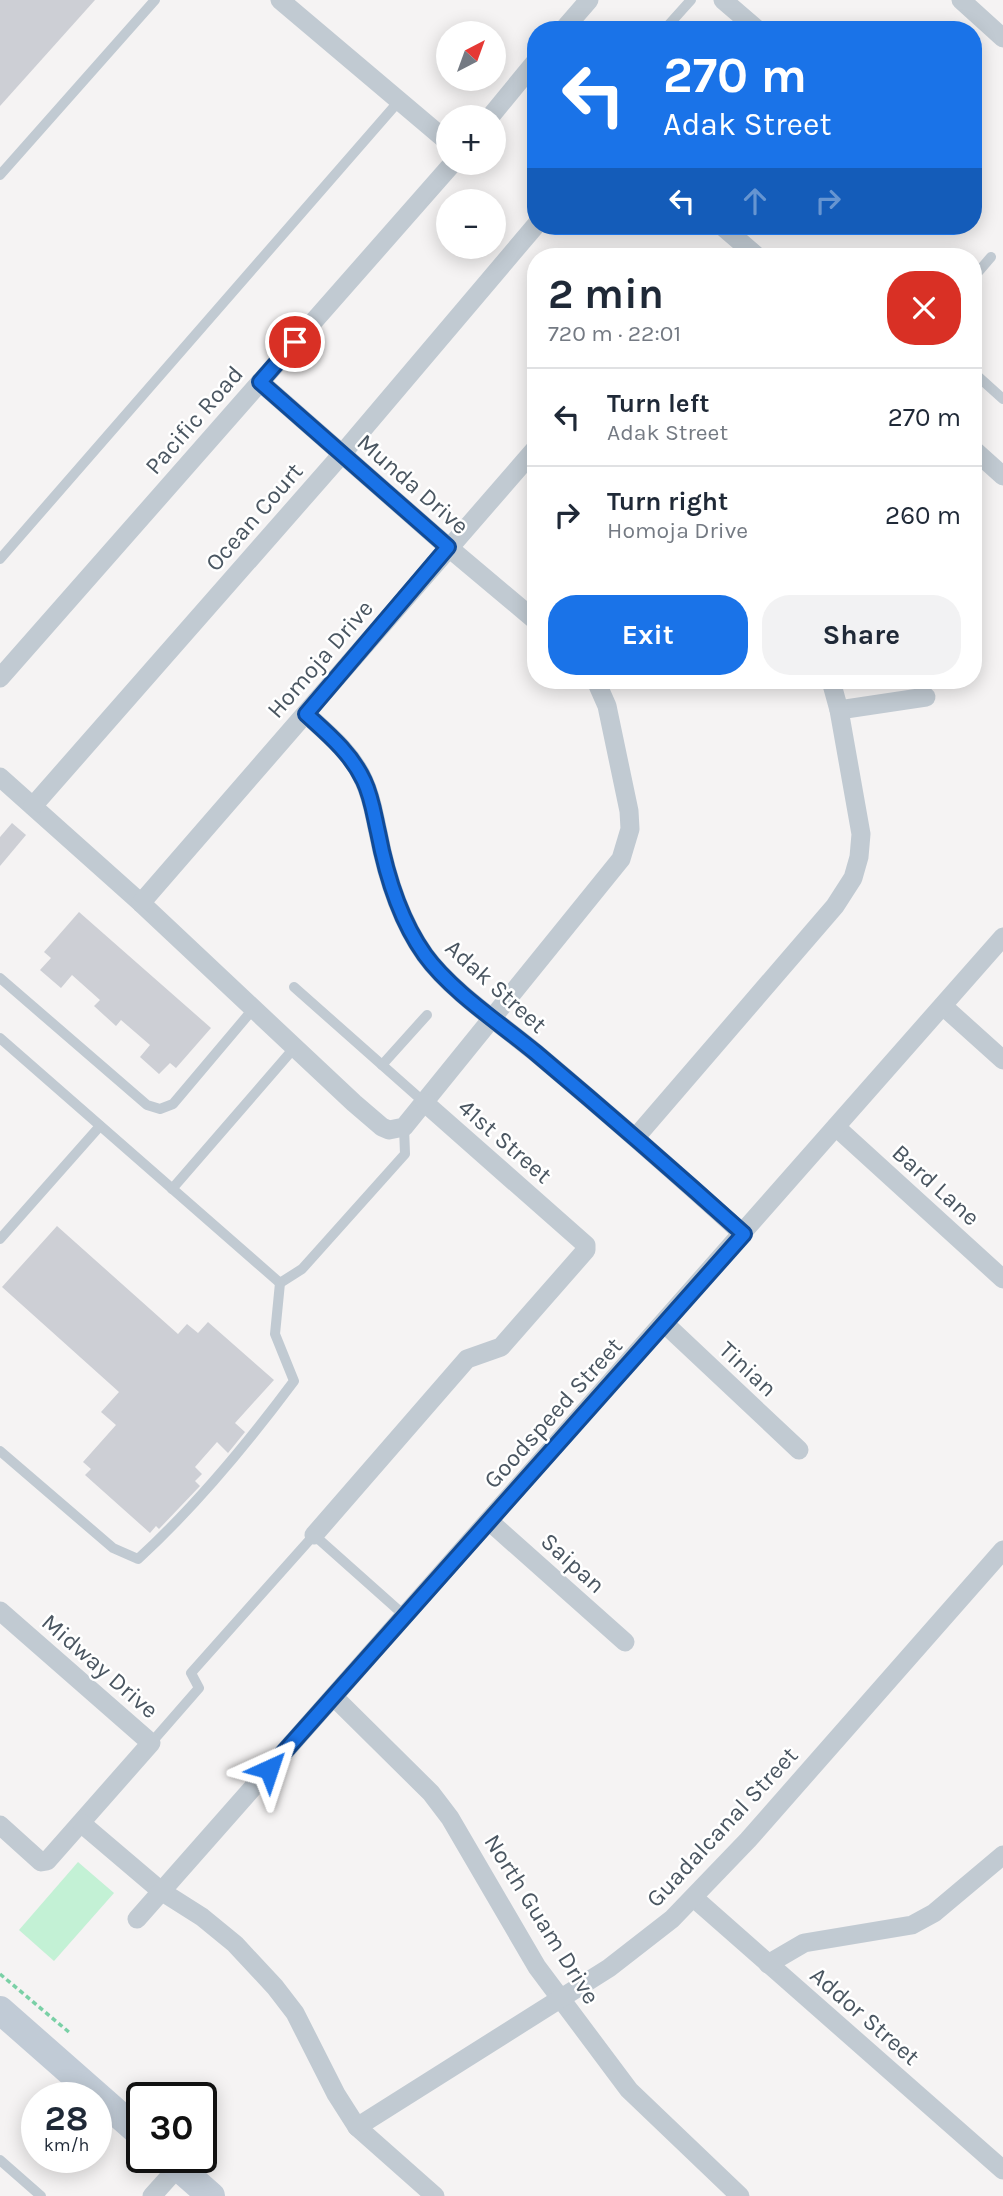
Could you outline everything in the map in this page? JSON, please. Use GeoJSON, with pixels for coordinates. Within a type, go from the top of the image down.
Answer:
{"type":"FeatureCollection","features":[{"type":"Feature","properties":{"kind":"street"},"geometry":{"type":"LineString","coordinates":[[280,0],[436,132]]}},
{"type":"Feature","properties":{"kind":"street"},"geometry":{"type":"LineString","coordinates":[[571,21],[589,0]]}},
{"type":"Feature","properties":{"kind":"street"},"geometry":{"type":"LineString","coordinates":[[723,0],[748,21]]}},
{"type":"Feature","properties":{"kind":"street"},"geometry":{"type":"LineString","coordinates":[[961,0],[1003,38]]}},
{"type":"Feature","properties":{"kind":"street"},"geometry":{"type":"LineString","coordinates":[[500,105],[527,72]]}},
{"type":"Feature","properties":{"kind":"street","name":"Pacific Road"},"geometry":{"type":"LineString","coordinates":[[0,678],[442,175]]}},
{"type":"Feature","properties":{"kind":"street","name":"Ocean Court"},"geometry":{"type":"LineString","coordinates":[[33,806],[342,454],[528,235]]}},
{"type":"Feature","properties":{"kind":"street"},"geometry":{"type":"LineString","coordinates":[[732,235],[748,248]]}},
{"type":"Feature","properties":{"kind":"street","name":"Munda Drive"},"geometry":{"type":"LineString","coordinates":[[260,382],[527,613]]}},
{"type":"Feature","properties":{"kind":"street"},"geometry":{"type":"LineString","coordinates":[[982,456],[1002,472]]}},
{"type":"Feature","properties":{"kind":"street","name":"Homoja Drive"},"geometry":{"type":"LineString","coordinates":[[141,903],[527,458]]}},
{"type":"Feature","properties":{"kind":"street"},"geometry":{"type":"LineString","coordinates":[[425,1103],[614,869],[627,845],[629,811],[607,706],[600,689]]}},
{"type":"Feature","properties":{"kind":"street"},"geometry":{"type":"LineString","coordinates":[[636,1137],[835,906],[853,878],[861,834],[833,689]]}},
{"type":"Feature","properties":{"kind":"street"},"geometry":{"type":"LineString","coordinates":[[839,710],[926,697]]}},
{"type":"Feature","properties":{"kind":"street","name":"Adak Street"},"geometry":{"type":"LineString","coordinates":[[306,714],[341,746],[364,781],[396,897],[415,941],[439,972],[636,1137],[744,1234]]}},
{"type":"Feature","properties":{"kind":"street"},"geometry":{"type":"LineString","coordinates":[[0,777],[141,903],[382,1128],[389,1130],[404,1127]]}},
{"type":"Feature","properties":{"kind":"street","name":"Goodspeed Street"},"geometry":{"type":"LineString","coordinates":[[137,1919],[744,1234],[1003,937]]}},
{"type":"Feature","properties":{"kind":"street"},"geometry":{"type":"LineString","coordinates":[[943,1006],[1003,1060]]}},
{"type":"Feature","properties":{"kind":"street","name":"41st Street"},"geometry":{"type":"LineString","coordinates":[[314,1535],[467,1359],[501,1347],[586,1250],[586,1245],[425,1103],[404,1127]]}},
{"type":"Feature","properties":{"kind":"street","name":"Bard Lane"},"geometry":{"type":"LineString","coordinates":[[836,1127],[1003,1279]]}},
{"type":"Feature","properties":{"kind":"street","name":"Tinian"},"geometry":{"type":"LineString","coordinates":[[664,1323],[799,1450]]}},
{"type":"Feature","properties":{"kind":"street","name":"Saipan"},"geometry":{"type":"LineString","coordinates":[[489,1521],[625,1642]]}},
{"type":"Feature","properties":{"kind":"street","name":"Guadalcanal Street"},"geometry":{"type":"LineString","coordinates":[[357,2127],[608,1968],[672,1919],[748,1840],[1003,1550]]}},
{"type":"Feature","properties":{"kind":"street","name":"Midway Drive"},"geometry":{"type":"LineString","coordinates":[[0,1611],[151,1743],[47,1861],[41,1861],[0,1825]]}},
{"type":"Feature","properties":{"kind":"street","name":"North Guam Drive"},"geometry":{"type":"LineString","coordinates":[[334,1697],[431,1793],[450,1818],[512,1928],[629,2090],[740,2196]]}},
{"type":"Feature","properties":{"kind":"street"},"geometry":{"type":"LineString","coordinates":[[81,1824],[161,1891],[202,1917],[235,1944],[295,2013],[336,2094],[357,2127],[435,2196]]}},
{"type":"Feature","properties":{"kind":"street"},"geometry":{"type":"LineString","coordinates":[[768,1964],[804,1943],[912,1925],[934,1913],[1003,1855]]}},
{"type":"Feature","properties":{"kind":"street","name":"Addor Street"},"geometry":{"type":"LineString","coordinates":[[694,1898],[1003,2171]]}},
{"type":"Feature","properties":{"kind":"street"},"geometry":{"type":"LineString","coordinates":[[0,2010],[126,2121]]}},
{"type":"Feature","properties":{"kind":"street"},"geometry":{"type":"LineString","coordinates":[[152,2196],[166,2173]]}},
{"type":"Feature","properties":{"kind":"street"},"geometry":{"type":"LineString","coordinates":[[185,2173],[211,2196]]}},
{"type":"Feature","properties":{"kind":"lane"},"geometry":{"type":"LineString","coordinates":[[0,175],[155,0]]}},
{"type":"Feature","properties":{"kind":"lane"},"geometry":{"type":"LineString","coordinates":[[672,21],[691,0]]}},
{"type":"Feature","properties":{"kind":"lane"},"geometry":{"type":"LineString","coordinates":[[0,559],[399,101]]}},
{"type":"Feature","properties":{"kind":"lane"},"geometry":{"type":"LineString","coordinates":[[982,268],[991,257]]}},
{"type":"Feature","properties":{"kind":"lane"},"geometry":{"type":"LineString","coordinates":[[982,380],[1003,399]]}},
{"type":"Feature","properties":{"kind":"lane"},"geometry":{"type":"LineString","coordinates":[[0,978],[148,1105],[160,1109],[173,1104],[254,1008]]}},
{"type":"Feature","properties":{"kind":"lane"},"geometry":{"type":"LineString","coordinates":[[294,987],[425,1103]]}},
{"type":"Feature","properties":{"kind":"lane"},"geometry":{"type":"LineString","coordinates":[[382,1065],[427,1015]]}},
{"type":"Feature","properties":{"kind":"lane"},"geometry":{"type":"LineString","coordinates":[[0,1038],[280,1283]]}},
{"type":"Feature","properties":{"kind":"lane"},"geometry":{"type":"LineString","coordinates":[[172,1189],[295,1047]]}},
{"type":"Feature","properties":{"kind":"lane"},"geometry":{"type":"LineString","coordinates":[[0,1239],[100,1126]]}},
{"type":"Feature","properties":{"kind":"lane"},"geometry":{"type":"LineString","coordinates":[[280,1283],[302,1269],[405,1154],[404,1127]]}},
{"type":"Feature","properties":{"kind":"lane"},"geometry":{"type":"LineString","coordinates":[[0,1451],[114,1548],[138,1559],[171,1528],[265,1420],[294,1381],[275,1334],[280,1283]]}},
{"type":"Feature","properties":{"kind":"lane"},"geometry":{"type":"LineString","coordinates":[[151,1743],[199,1688],[191,1673],[314,1535],[405,1616]]}},
{"type":"Feature","properties":{"kind":"lane"},"geometry":{"type":"LineString","coordinates":[[0,2160],[40,2196]]}},
{"type":"Feature","properties":{"kind":"path"},"geometry":{"type":"LineString","coordinates":[[0,1974],[70,2033]]}},
{"type":"Feature","properties":{"kind":"green space"},"geometry":{"type":"Polygon","coordinates":[[[78,1862],[114,1893],[54,1961],[19,1930],[78,1862]]]}},
{"type":"Feature","properties":{"kind":"building"},"geometry":{"type":"Polygon","coordinates":[[[0,0],[95,0],[0,106],[0,0]]]}},
{"type":"Feature","properties":{"kind":"building"},"geometry":{"type":"Polygon","coordinates":[[[12,823],[26,835],[0,866],[0,837],[12,823]]]}},
{"type":"Feature","properties":{"kind":"building"},"geometry":{"type":"Polygon","coordinates":[[[79,912],[211,1028],[176,1068],[170,1063],[159,1074],[140,1057],[150,1045],[121,1020],[116,1026],[94,1006],[100,1000],[72,975],[61,988],[40,970],[51,958],[44,952],[79,912]]]}},
{"type":"Feature","properties":{"kind":"building"},"geometry":{"type":"Polygon","coordinates":[[[57,1226],[178,1334],[187,1324],[198,1333],[208,1322],[274,1380],[235,1423],[245,1432],[228,1453],[217,1442],[195,1467],[202,1474],[195,1481],[200,1486],[159,1529],[156,1526],[150,1533],[85,1475],[91,1469],[83,1462],[116,1425],[101,1412],[119,1392],[2,1287],[57,1226]]]}},
{"type":"Feature","properties":{"kind":"route"},"geometry":{"type":"LineString","coordinates":[[269,1769],[744,1234],[636,1137],[454,986],[426,957],[406,924],[364,781],[341,746],[306,714],[448,547],[260,382],[295,342]]}}]}
